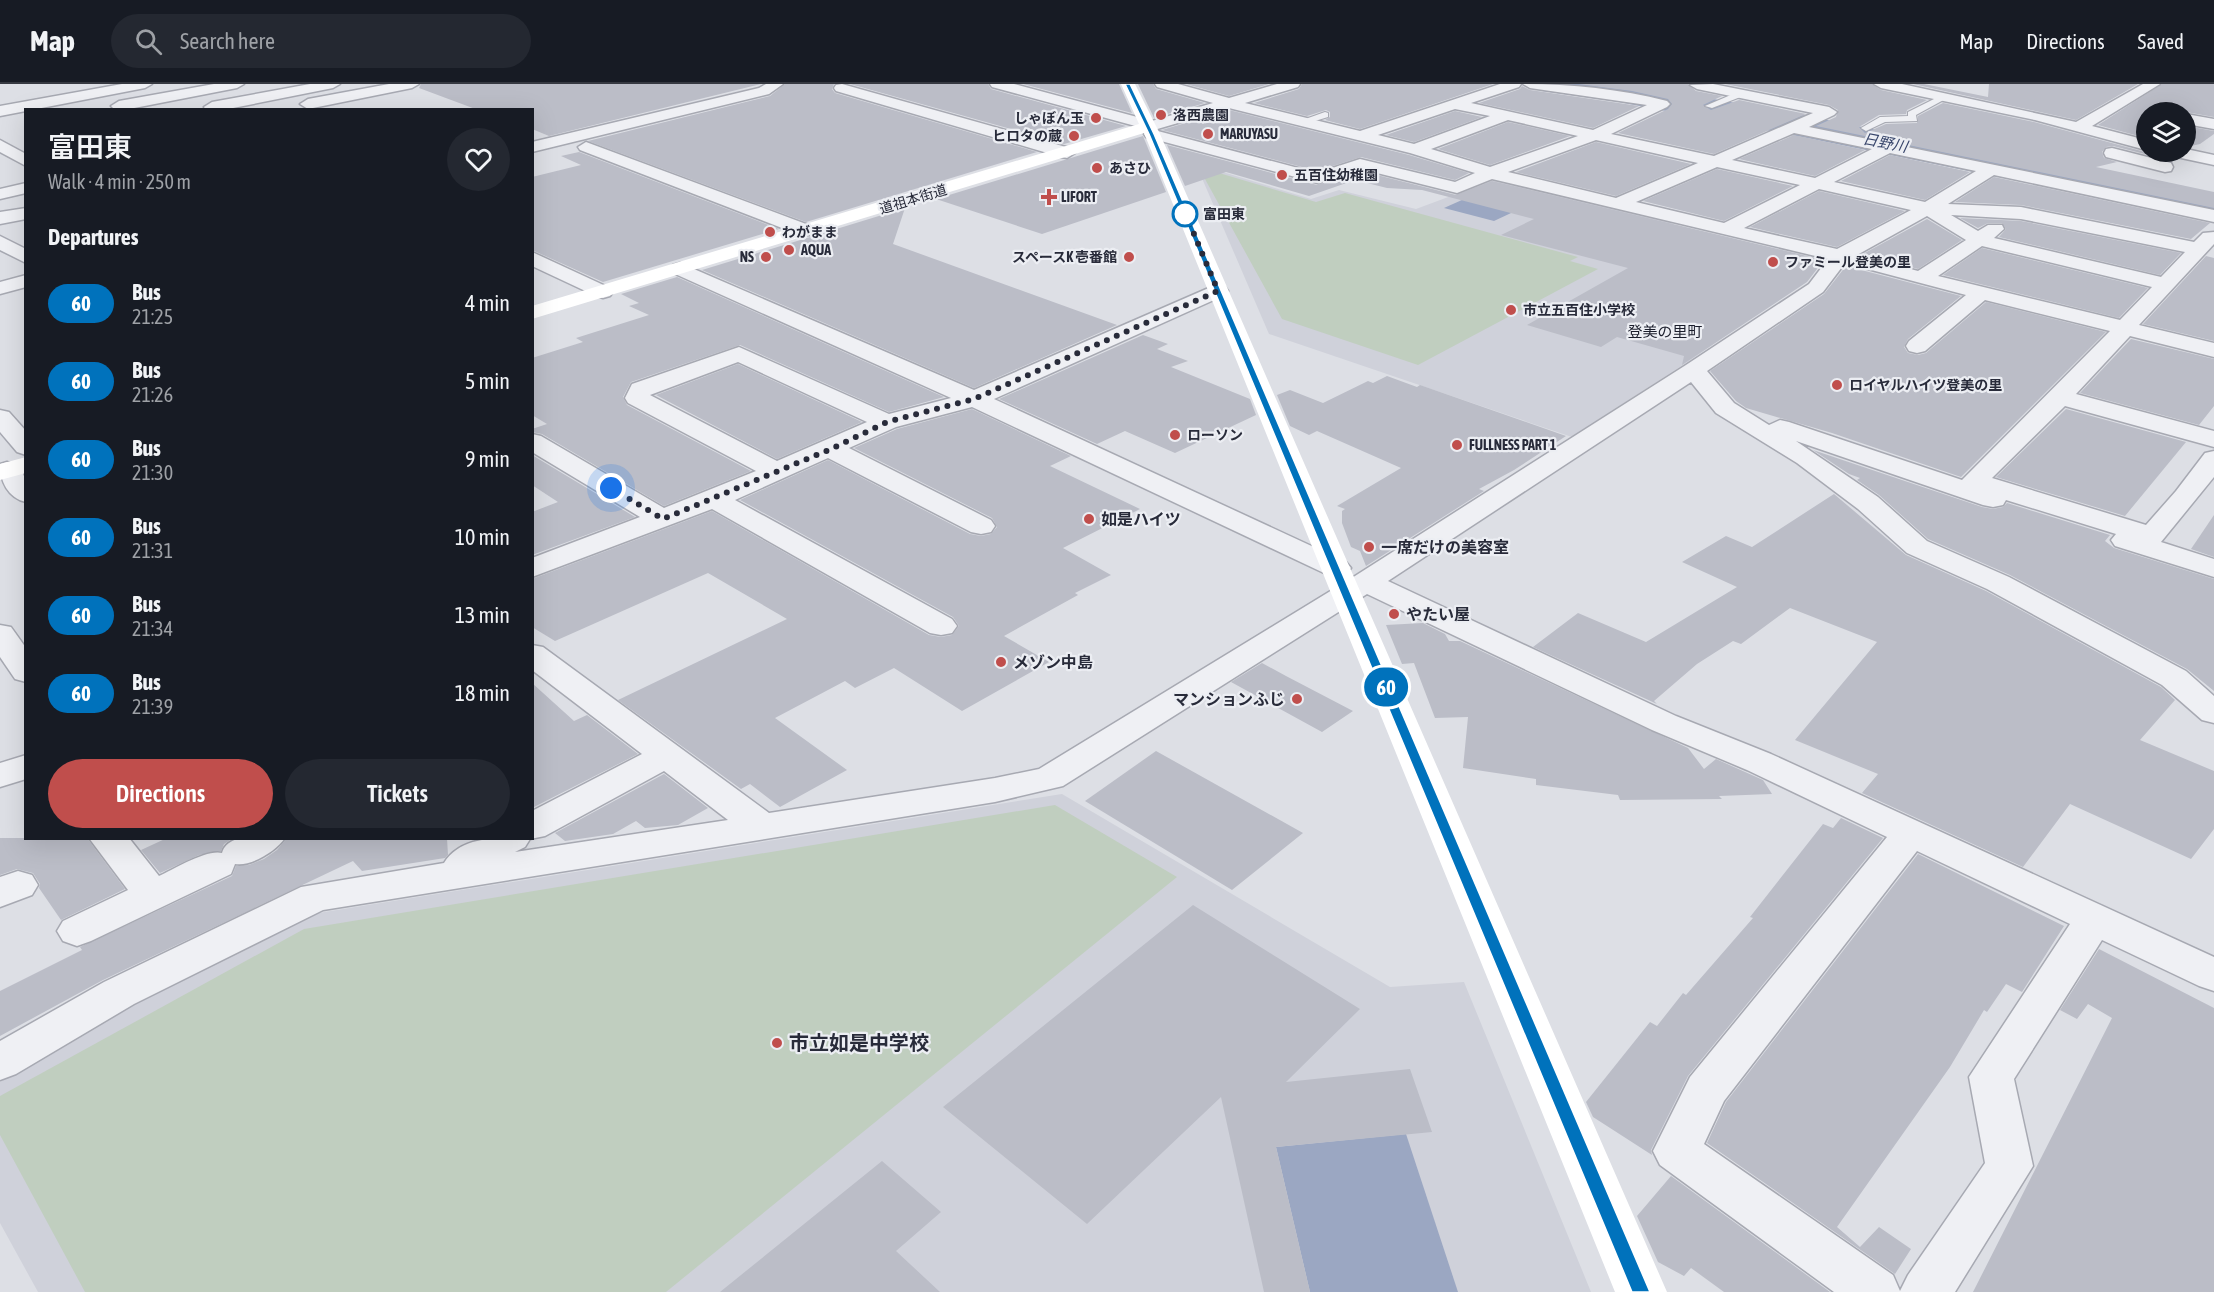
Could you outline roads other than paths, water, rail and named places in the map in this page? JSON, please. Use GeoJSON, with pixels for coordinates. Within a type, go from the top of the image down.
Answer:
{"type":"FeatureCollection","features":[{"type":"Feature","properties":{"kind":"main road"},"geometry":{"type":"LineString","coordinates":[[1128,84],[1218,291],[1350,581],[1641,1292]]}},
{"type":"Feature","properties":{"kind":"main road","name":"道祖本街道"},"geometry":{"type":"LineString","coordinates":[[534,312],[1148,129]]}},
{"type":"Feature","properties":{"kind":"street"},"geometry":{"type":"LineString","coordinates":[[0,111],[145,84]]}},
{"type":"Feature","properties":{"kind":"street"},"geometry":{"type":"LineString","coordinates":[[110,108],[236,84],[292,108],[412,84]]}},
{"type":"Feature","properties":{"kind":"street"},"geometry":{"type":"LineString","coordinates":[[209,108],[333,84]]}},
{"type":"Feature","properties":{"kind":"street"},"geometry":{"type":"LineString","coordinates":[[534,147],[764,91],[776,84]]}},
{"type":"Feature","properties":{"kind":"street"},"geometry":{"type":"LineString","coordinates":[[998,84],[1318,178],[1359,164],[1457,188],[1493,172],[1595,135],[1662,104],[1658,95]]}},
{"type":"Feature","properties":{"kind":"street"},"geometry":{"type":"LineString","coordinates":[[1162,84],[1302,122],[1414,149],[1502,176],[1840,256],[2214,350]]}},
{"type":"Feature","properties":{"kind":"street"},"geometry":{"type":"LineString","coordinates":[[1193,93],[1224,84]]}},
{"type":"Feature","properties":{"kind":"street","name":"道祖本街道"},"geometry":{"type":"LineString","coordinates":[[1148,129],[1293,84]]}},
{"type":"Feature","properties":{"kind":"street"},"geometry":{"type":"LineString","coordinates":[[1359,136],[1514,84]]}},
{"type":"Feature","properties":{"kind":"street"},"geometry":{"type":"LineString","coordinates":[[1530,84],[1658,95],[1699,85],[1829,112],[1618,203]]}},
{"type":"Feature","properties":{"kind":"street"},"geometry":{"type":"LineString","coordinates":[[1414,149],[1600,84]]}},
{"type":"Feature","properties":{"kind":"street"},"geometry":{"type":"LineString","coordinates":[[1881,84],[2136,142]]}},
{"type":"Feature","properties":{"kind":"street"},"geometry":{"type":"LineString","coordinates":[[2078,127],[2153,84]]}},
{"type":"Feature","properties":{"kind":"street"},"geometry":{"type":"LineString","coordinates":[[841,88],[1067,153]]}},
{"type":"Feature","properties":{"kind":"street"},"geometry":{"type":"LineString","coordinates":[[1454,104],[1928,208],[2020,213],[2200,254]]}},
{"type":"Feature","properties":{"kind":"street"},"geometry":{"type":"LineString","coordinates":[[2113,107],[2136,111]]}},
{"type":"Feature","properties":{"kind":"street"},"geometry":{"type":"LineString","coordinates":[[2196,121],[2214,124]]}},
{"type":"Feature","properties":{"kind":"street"},"geometry":{"type":"LineString","coordinates":[[1797,126],[1888,148],[2214,216]]}},
{"type":"Feature","properties":{"kind":"street"},"geometry":{"type":"LineString","coordinates":[[1343,155],[1382,141]]}},
{"type":"Feature","properties":{"kind":"street"},"geometry":{"type":"LineString","coordinates":[[2,146],[24,143]]}},
{"type":"Feature","properties":{"kind":"street"},"geometry":{"type":"LineString","coordinates":[[2,146],[20,164]]}},
{"type":"Feature","properties":{"kind":"street"},"geometry":{"type":"LineString","coordinates":[[586,147],[807,231]]}},
{"type":"Feature","properties":{"kind":"street"},"geometry":{"type":"LineString","coordinates":[[1727,229],[1814,183],[1888,148]]}},
{"type":"Feature","properties":{"kind":"street"},"geometry":{"type":"LineString","coordinates":[[2108,152],[2136,161]]}},
{"type":"Feature","properties":{"kind":"street"},"geometry":{"type":"LineString","coordinates":[[2196,156],[2214,160]]}},
{"type":"Feature","properties":{"kind":"street"},"geometry":{"type":"LineString","coordinates":[[2140,162],[2162,169],[2169,162]]}},
{"type":"Feature","properties":{"kind":"street"},"geometry":{"type":"LineString","coordinates":[[0,1062],[119,993],[315,897],[995,790],[1050,778],[1350,581],[1694,370],[1816,288],[1840,256],[1928,208],[1990,170]]}},
{"type":"Feature","properties":{"kind":"street"},"geometry":{"type":"LineString","coordinates":[[1921,278],[2064,184]]}},
{"type":"Feature","properties":{"kind":"street"},"geometry":{"type":"LineString","coordinates":[[0,194],[24,188]]}},
{"type":"Feature","properties":{"kind":"street"},"geometry":{"type":"LineString","coordinates":[[1928,208],[1979,240],[2165,284]]}},
{"type":"Feature","properties":{"kind":"street"},"geometry":{"type":"LineString","coordinates":[[0,218],[24,213]]}},
{"type":"Feature","properties":{"kind":"street"},"geometry":{"type":"LineString","coordinates":[[2200,254],[2165,284],[2060,397],[1974,481],[2152,536],[2186,497],[2214,459]]}},
{"type":"Feature","properties":{"kind":"street"},"geometry":{"type":"LineString","coordinates":[[534,259],[603,292]]}},
{"type":"Feature","properties":{"kind":"street"},"geometry":{"type":"LineString","coordinates":[[680,269],[974,399],[1350,581],[1664,723],[1759,762],[2214,975]]}},
{"type":"Feature","properties":{"kind":"street"},"geometry":{"type":"LineString","coordinates":[[0,288],[24,282]]}},
{"type":"Feature","properties":{"kind":"street"},"geometry":{"type":"LineString","coordinates":[[534,567],[714,499],[831,449],[887,422],[974,399],[1218,291]]}},
{"type":"Feature","properties":{"kind":"street"},"geometry":{"type":"LineString","coordinates":[[1917,346],[1981,293]]}},
{"type":"Feature","properties":{"kind":"street"},"geometry":{"type":"LineString","coordinates":[[778,472],[637,398],[640,389],[740,354],[887,422]]}},
{"type":"Feature","properties":{"kind":"street"},"geometry":{"type":"LineString","coordinates":[[1694,370],[1725,408],[1806,458],[1868,503],[1917,547],[1998,583],[2174,678],[2214,713]]}},
{"type":"Feature","properties":{"kind":"street"},"geometry":{"type":"LineString","coordinates":[[2060,397],[2214,439]]}},
{"type":"Feature","properties":{"kind":"street"},"geometry":{"type":"LineString","coordinates":[[1725,408],[1973,492],[2214,568]]}},
{"type":"Feature","properties":{"kind":"street"},"geometry":{"type":"LineString","coordinates":[[9,417],[24,443]]}},
{"type":"Feature","properties":{"kind":"street"},"geometry":{"type":"LineString","coordinates":[[534,442],[663,519]]}},
{"type":"Feature","properties":{"kind":"street"},"geometry":{"type":"LineString","coordinates":[[831,449],[981,526]]}},
{"type":"Feature","properties":{"kind":"street"},"geometry":{"type":"LineString","coordinates":[[534,466],[559,457]]}},
{"type":"Feature","properties":{"kind":"street"},"geometry":{"type":"LineString","coordinates":[[11,469],[24,491]]}},
{"type":"Feature","properties":{"kind":"street"},"geometry":{"type":"LineString","coordinates":[[2186,497],[2214,505]]}},
{"type":"Feature","properties":{"kind":"street"},"geometry":{"type":"LineString","coordinates":[[714,499],[941,626]]}},
{"type":"Feature","properties":{"kind":"street"},"geometry":{"type":"LineString","coordinates":[[0,634],[24,669]]}},
{"type":"Feature","properties":{"kind":"street"},"geometry":{"type":"LineString","coordinates":[[534,655],[761,826]]}},
{"type":"Feature","properties":{"kind":"street"},"geometry":{"type":"LineString","coordinates":[[534,826],[667,755]]}},
{"type":"Feature","properties":{"kind":"street"},"geometry":{"type":"LineString","coordinates":[[0,776],[24,767]]}},
{"type":"Feature","properties":{"kind":"street"},"geometry":{"type":"LineString","coordinates":[[1875,1292],[1677,1151],[1706,1090],[1911,834]]}},
{"type":"Feature","properties":{"kind":"street"},"geometry":{"type":"LineString","coordinates":[[110,840],[153,896]]}},
{"type":"Feature","properties":{"kind":"street"},"geometry":{"type":"LineString","coordinates":[[439,877],[508,840]]}},
{"type":"Feature","properties":{"kind":"street"},"geometry":{"type":"LineString","coordinates":[[77,931],[241,852]]}},
{"type":"Feature","properties":{"kind":"street"},"geometry":{"type":"LineString","coordinates":[[1926,1292],[2009,1166],[1991,1077],[2095,919]]}},
{"type":"Feature","properties":{"kind":"lane"},"geometry":{"type":"LineString","coordinates":[[1709,106],[1740,94]]}},
{"type":"Feature","properties":{"kind":"lane"},"geometry":{"type":"LineString","coordinates":[[1866,128],[1883,119],[1914,119],[1911,114],[1945,98]]}},
{"type":"Feature","properties":{"kind":"lane"},"geometry":{"type":"LineString","coordinates":[[1302,122],[1325,115]]}},
{"type":"Feature","properties":{"kind":"water"},"geometry":{"type":"Polygon","coordinates":[[[1491,187],[1541,199],[1494,221],[1444,208],[1491,187]]]}},
{"type":"Feature","properties":{"kind":"water"},"geometry":{"type":"Polygon","coordinates":[[[1406,1134],[1458,1292],[1310,1292],[1276,1147],[1406,1134]]]}},
{"type":"Feature","properties":{"kind":"waterway","name":"日野川"},"geometry":{"type":"LineString","coordinates":[[1554,84],[1619,92],[1807,127],[2214,209]]}},
{"type":"Feature","properties":{"kind":"place","name":"洛西農園"},"geometry":{"type":"Point","coordinates":[1161,115]}},
{"type":"Feature","properties":{"kind":"place","name":"しゃぼん玉"},"geometry":{"type":"Point","coordinates":[1096,118]}},
{"type":"Feature","properties":{"kind":"place","name":"MARUYASU"},"geometry":{"type":"Point","coordinates":[1208,134]}},
{"type":"Feature","properties":{"kind":"place","name":"ヒロタの蔵"},"geometry":{"type":"Point","coordinates":[1074,136]}},
{"type":"Feature","properties":{"kind":"place","name":"あさひ"},"geometry":{"type":"Point","coordinates":[1097,168]}},
{"type":"Feature","properties":{"kind":"place","name":"五百住幼稚園"},"geometry":{"type":"Point","coordinates":[1282,175]}},
{"type":"Feature","properties":{"kind":"place","name":"LIFORT"},"geometry":{"type":"Point","coordinates":[1049,197]}},
{"type":"Feature","properties":{"kind":"place","name":"富田東"},"geometry":{"type":"Point","coordinates":[1185,214]}},
{"type":"Feature","properties":{"kind":"place","name":"わがまま"},"geometry":{"type":"Point","coordinates":[770,232]}},
{"type":"Feature","properties":{"kind":"place","name":"AQUA"},"geometry":{"type":"Point","coordinates":[789,250]}},
{"type":"Feature","properties":{"kind":"place","name":"NS"},"geometry":{"type":"Point","coordinates":[766,257]}},
{"type":"Feature","properties":{"kind":"place","name":"スペースK 壱番館"},"geometry":{"type":"Point","coordinates":[1129,257]}},
{"type":"Feature","properties":{"kind":"place","name":"ファミール登美の里"},"geometry":{"type":"Point","coordinates":[1773,262]}},
{"type":"Feature","properties":{"kind":"place","name":"市立五百住小学校"},"geometry":{"type":"Point","coordinates":[1511,310]}},
{"type":"Feature","properties":{"kind":"place","name":"ロイヤルハイツ登美の里"},"geometry":{"type":"Point","coordinates":[1837,385]}},
{"type":"Feature","properties":{"kind":"place","name":"ローソン"},"geometry":{"type":"Point","coordinates":[1175,435]}},
{"type":"Feature","properties":{"kind":"place","name":"FULLNESS PART 1"},"geometry":{"type":"Point","coordinates":[1457,445]}},
{"type":"Feature","properties":{"kind":"place","name":"如是ハイツ"},"geometry":{"type":"Point","coordinates":[1089,519]}},
{"type":"Feature","properties":{"kind":"place","name":"一席だけの美容室"},"geometry":{"type":"Point","coordinates":[1369,547]}},
{"type":"Feature","properties":{"kind":"place","name":"やたい屋"},"geometry":{"type":"Point","coordinates":[1394,614]}},
{"type":"Feature","properties":{"kind":"place","name":"メゾン中島"},"geometry":{"type":"Point","coordinates":[1001,662]}},
{"type":"Feature","properties":{"kind":"place","name":"マンションふじ"},"geometry":{"type":"Point","coordinates":[1297,699]}},
{"type":"Feature","properties":{"kind":"place","name":"市立如是中学校"},"geometry":{"type":"Point","coordinates":[777,1043]}},
{"type":"Feature","properties":{"kind":"district","name":"登美の里町"},"geometry":{"type":"Point","coordinates":[1665,332]}}]}
